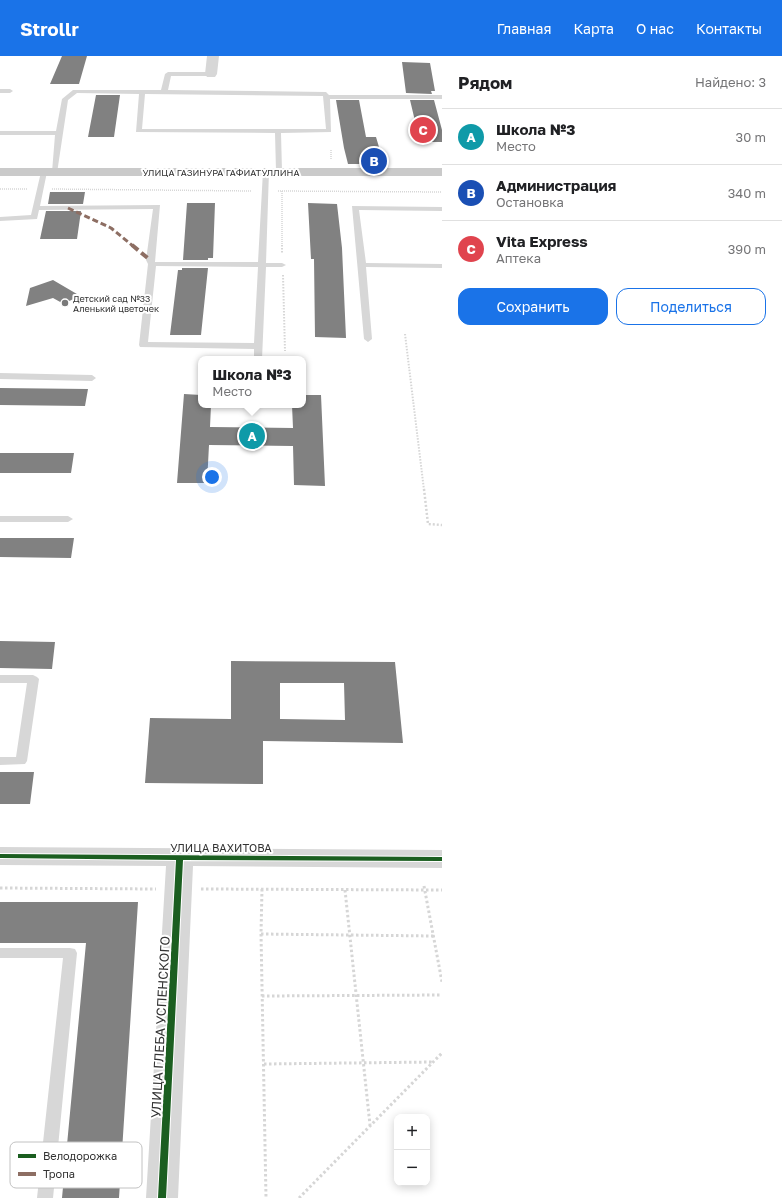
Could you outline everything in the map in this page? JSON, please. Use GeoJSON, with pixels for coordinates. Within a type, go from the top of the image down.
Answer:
{"type":"FeatureCollection","features":[{"type":"Feature","properties":{"kind":"main road","name":"УЛИЦА ГАЗИНУРА ГАФИАТУЛЛИНА"},"geometry":{"type":"LineString","coordinates":[[0,172],[442,172]]}},
{"type":"Feature","properties":{"kind":"street"},"geometry":{"type":"LineString","coordinates":[[211,74],[213,56]]}},
{"type":"Feature","properties":{"kind":"street","name":"УЛИЦА ВАХИТОВА"},"geometry":{"type":"LineString","coordinates":[[0,856],[442,859]]}},
{"type":"Feature","properties":{"kind":"street","name":"УЛИЦА ГЛЕБА УСПЕНСКОГО"},"geometry":{"type":"LineString","coordinates":[[162,1198],[180,857]]}},
{"type":"Feature","properties":{"kind":"lane"},"geometry":{"type":"LineString","coordinates":[[164,92],[168,74],[211,74]]}},
{"type":"Feature","properties":{"kind":"lane"},"geometry":{"type":"LineString","coordinates":[[0,91],[10,91]]}},
{"type":"Feature","properties":{"kind":"lane"},"geometry":{"type":"LineString","coordinates":[[0,219],[34,217],[40,189],[50,172],[59,133],[64,99],[75,92],[142,92],[164,92],[326,94],[329,131],[138,131],[142,92]]}},
{"type":"Feature","properties":{"kind":"lane"},"geometry":{"type":"LineString","coordinates":[[326,97],[442,97]]}},
{"type":"Feature","properties":{"kind":"lane"},"geometry":{"type":"LineString","coordinates":[[258,356],[265,191],[272,171],[278,131]]}},
{"type":"Feature","properties":{"kind":"lane"},"geometry":{"type":"LineString","coordinates":[[0,133],[59,133]]}},
{"type":"Feature","properties":{"kind":"lane"},"geometry":{"type":"LineString","coordinates":[[36,208],[157,208],[150,260],[152,264],[143,345],[258,346]]}},
{"type":"Feature","properties":{"kind":"lane"},"geometry":{"type":"LineString","coordinates":[[368,339],[362,265],[355,208],[442,209]]}},
{"type":"Feature","properties":{"kind":"lane"},"geometry":{"type":"LineString","coordinates":[[152,264],[282,264]]}},
{"type":"Feature","properties":{"kind":"lane"},"geometry":{"type":"LineString","coordinates":[[362,265],[442,266]]}},
{"type":"Feature","properties":{"kind":"lane"},"geometry":{"type":"LineString","coordinates":[[0,376],[92,378]]}},
{"type":"Feature","properties":{"kind":"lane"},"geometry":{"type":"LineString","coordinates":[[0,519],[68,519]]}},
{"type":"Feature","properties":{"kind":"lane"},"geometry":{"type":"LineString","coordinates":[[0,679],[33,678],[20,761],[0,761]]}},
{"type":"Feature","properties":{"kind":"lane"},"geometry":{"type":"LineString","coordinates":[[0,953],[70,953],[51,1142]]}},
{"type":"Feature","properties":{"kind":"lane"},"geometry":{"type":"LineString","coordinates":[[45,1198],[46,1188]]}},
{"type":"Feature","properties":{"kind":"path"},"geometry":{"type":"LineString","coordinates":[[0,189],[442,192]]}},
{"type":"Feature","properties":{"kind":"path"},"geometry":{"type":"LineString","coordinates":[[282,191],[282,264],[285,351]]}},
{"type":"Feature","properties":{"kind":"path"},"geometry":{"type":"LineString","coordinates":[[405,334],[428,524],[442,525]]}},
{"type":"Feature","properties":{"kind":"path"},"geometry":{"type":"LineString","coordinates":[[0,888],[346,890],[425,888],[442,890]]}},
{"type":"Feature","properties":{"kind":"path"},"geometry":{"type":"LineString","coordinates":[[425,888],[442,982]]}},
{"type":"Feature","properties":{"kind":"path"},"geometry":{"type":"LineString","coordinates":[[262,889],[261,934],[266,1198]]}},
{"type":"Feature","properties":{"kind":"path"},"geometry":{"type":"LineString","coordinates":[[346,890],[370,1125]]}},
{"type":"Feature","properties":{"kind":"path"},"geometry":{"type":"LineString","coordinates":[[261,934],[434,936]]}},
{"type":"Feature","properties":{"kind":"path"},"geometry":{"type":"LineString","coordinates":[[262,996],[357,994],[442,995]]}},
{"type":"Feature","properties":{"kind":"path"},"geometry":{"type":"LineString","coordinates":[[299,1198],[442,1053]]}},
{"type":"Feature","properties":{"kind":"path"},"geometry":{"type":"LineString","coordinates":[[264,1064],[433,1062]]}},
{"type":"Feature","properties":{"kind":"building"},"geometry":{"type":"Polygon","coordinates":[[[62,56],[87,56],[79,84],[50,84],[62,56]]]}},
{"type":"Feature","properties":{"kind":"building"},"geometry":{"type":"Polygon","coordinates":[[[402,62],[430,63],[435,91],[431,91],[432,94],[406,93],[402,62]]]}},
{"type":"Feature","properties":{"kind":"building"},"geometry":{"type":"Polygon","coordinates":[[[96,95],[120,95],[114,137],[88,137],[96,95]]]}},
{"type":"Feature","properties":{"kind":"building"},"geometry":{"type":"Polygon","coordinates":[[[336,100],[359,100],[366,137],[376,137],[384,164],[348,164],[336,100]]]}},
{"type":"Feature","properties":{"kind":"building"},"geometry":{"type":"Polygon","coordinates":[[[410,100],[434,100],[442,130],[442,142],[420,142],[410,100]]]}},
{"type":"Feature","properties":{"kind":"building"},"geometry":{"type":"Polygon","coordinates":[[[50,192],[85,192],[83,204],[48,204],[50,192]]]}},
{"type":"Feature","properties":{"kind":"building"},"geometry":{"type":"Polygon","coordinates":[[[187,203],[215,203],[213,258],[208,258],[208,260],[183,260],[187,203]]]}},
{"type":"Feature","properties":{"kind":"building"},"geometry":{"type":"Polygon","coordinates":[[[308,203],[337,204],[342,248],[346,338],[315,337],[314,259],[311,259],[308,203]]]}},
{"type":"Feature","properties":{"kind":"building"},"geometry":{"type":"Polygon","coordinates":[[[46,211],[81,211],[77,239],[40,239],[46,211]]]}},
{"type":"Feature","properties":{"kind":"building"},"geometry":{"type":"Polygon","coordinates":[[[182,268],[208,268],[201,335],[170,335],[178,270],[182,270],[182,268]]]}},
{"type":"Feature","properties":{"kind":"building"},"geometry":{"type":"Polygon","coordinates":[[[53,280],[82,297],[62,303],[53,298],[26,306],[30,288],[53,280]]]}},
{"type":"Feature","properties":{"kind":"building"},"geometry":{"type":"Polygon","coordinates":[[[0,388],[88,389],[85,406],[0,405],[0,388]]]}},
{"type":"Feature","properties":{"kind":"building"},"geometry":{"type":"Polygon","coordinates":[[[184,394],[198,395],[198,408],[211,408],[210,427],[293,428],[292,408],[306,408],[306,395],[321,395],[325,486],[294,485],[293,446],[209,445],[207,483],[177,483],[184,394]]]}},
{"type":"Feature","properties":{"kind":"building"},"geometry":{"type":"Polygon","coordinates":[[[0,453],[74,453],[71,473],[0,473],[0,453]]]}},
{"type":"Feature","properties":{"kind":"building"},"geometry":{"type":"Polygon","coordinates":[[[0,538],[74,538],[71,558],[0,557],[0,538]]]}},
{"type":"Feature","properties":{"kind":"building"},"geometry":{"type":"Polygon","coordinates":[[[0,641],[55,642],[52,669],[0,668],[0,641]]]}},
{"type":"Feature","properties":{"kind":"building"},"geometry":{"type":"Polygon","coordinates":[[[231,661],[395,662],[403,743],[263,741],[263,784],[145,783],[150,718],[231,719],[231,661]],[[280,683],[280,719],[345,720],[344,683],[280,683]]]}},
{"type":"Feature","properties":{"kind":"building"},"geometry":{"type":"Polygon","coordinates":[[[0,772],[34,772],[30,804],[0,804],[0,772]]]}},
{"type":"Feature","properties":{"kind":"building"},"geometry":{"type":"Polygon","coordinates":[[[0,902],[138,902],[123,1142],[67,1142],[86,943],[0,943],[0,902]]]}},
{"type":"Feature","properties":{"kind":"building"},"geometry":{"type":"Polygon","coordinates":[[[63,1188],[120,1188],[119,1198],[62,1198],[63,1188]]]}},
{"type":"Feature","properties":{"kind":"marked path"},"geometry":{"type":"LineString","coordinates":[[68,208],[111,228],[150,260]]}},
{"type":"Feature","properties":{"kind":"cycle path"},"geometry":{"type":"LineString","coordinates":[[0,856],[442,859]]}},
{"type":"Feature","properties":{"kind":"cycle path"},"geometry":{"type":"LineString","coordinates":[[162,1198],[180,857]]}},
{"type":"Feature","properties":{"kind":"place","name":"Vita Express"},"geometry":{"type":"Point","coordinates":[423,130]}},
{"type":"Feature","properties":{"kind":"place","name":"Администрация"},"geometry":{"type":"Point","coordinates":[374,161]}},
{"type":"Feature","properties":{"kind":"place","name":"Детский сад №33 Аленький цветочек"},"geometry":{"type":"Point","coordinates":[65,303]}},
{"type":"Feature","properties":{"kind":"place","name":"Школа №3"},"geometry":{"type":"Point","coordinates":[252,436]}}]}
